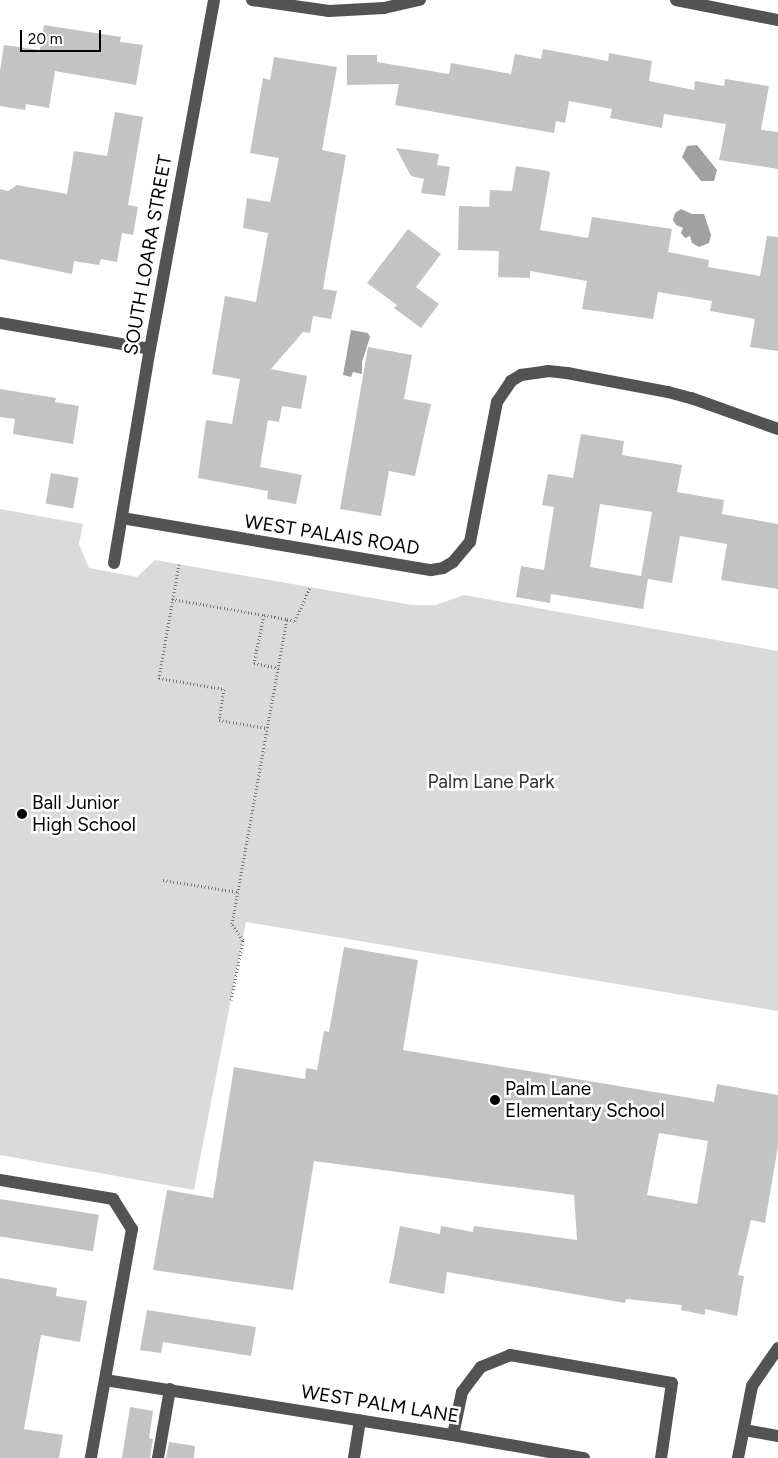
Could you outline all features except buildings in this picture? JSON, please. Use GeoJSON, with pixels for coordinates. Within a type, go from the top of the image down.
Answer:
{"type":"FeatureCollection","features":[{"type":"Feature","properties":{"kind":"street","name":"SOUTH LOARA STREET"},"geometry":{"type":"LineString","coordinates":[[114,563],[150,349],[214,0]]}},
{"type":"Feature","properties":{"kind":"street"},"geometry":{"type":"LineString","coordinates":[[252,0],[329,11],[384,8],[420,0]]}},
{"type":"Feature","properties":{"kind":"street"},"geometry":{"type":"LineString","coordinates":[[676,0],[778,20]]}},
{"type":"Feature","properties":{"kind":"street"},"geometry":{"type":"LineString","coordinates":[[0,323],[150,349]]}},
{"type":"Feature","properties":{"kind":"street","name":"WEST PALAIS ROAD"},"geometry":{"type":"LineString","coordinates":[[122,518],[431,570],[443,568],[453,562],[470,542],[497,402],[511,381],[521,375],[548,371],[567,373],[668,392],[778,429]]}},
{"type":"Feature","properties":{"kind":"street"},"geometry":{"type":"LineString","coordinates":[[0,1180],[113,1199],[132,1229],[91,1458]]}},
{"type":"Feature","properties":{"kind":"street"},"geometry":{"type":"LineString","coordinates":[[738,1458],[752,1386],[778,1348]]}},
{"type":"Feature","properties":{"kind":"street"},"geometry":{"type":"LineString","coordinates":[[453,1435],[462,1392],[480,1367],[510,1354],[672,1383],[661,1458]]}},
{"type":"Feature","properties":{"kind":"street","name":"WEST PALM LANE"},"geometry":{"type":"LineString","coordinates":[[106,1380],[453,1435],[554,1456],[584,1458]]}},
{"type":"Feature","properties":{"kind":"street"},"geometry":{"type":"LineString","coordinates":[[158,1458],[170,1389]]}},
{"type":"Feature","properties":{"kind":"street"},"geometry":{"type":"LineString","coordinates":[[354,1458],[360,1420]]}},
{"type":"Feature","properties":{"kind":"street"},"geometry":{"type":"LineString","coordinates":[[744,1430],[778,1436]]}},
{"type":"Feature","properties":{"kind":"path"},"geometry":{"type":"LineString","coordinates":[[179,564],[159,678],[224,689],[219,720],[267,728]]}},
{"type":"Feature","properties":{"kind":"path"},"geometry":{"type":"LineString","coordinates":[[172,599],[295,620],[310,587]]}},
{"type":"Feature","properties":{"kind":"path"},"geometry":{"type":"LineString","coordinates":[[264,615],[254,663],[279,668]]}},
{"type":"Feature","properties":{"kind":"path"},"geometry":{"type":"LineString","coordinates":[[231,1000],[243,940],[232,924],[287,619]]}},
{"type":"Feature","properties":{"kind":"path"},"geometry":{"type":"LineString","coordinates":[[163,880],[238,892]]}},
{"type":"Feature","properties":{"kind":"green space","name":"Palm Lane Park"},"geometry":{"type":"Polygon","coordinates":[[[0,509],[83,524],[79,544],[89,568],[137,577],[155,560],[412,605],[436,605],[464,595],[778,651],[778,1011],[246,922],[194,1190],[0,1155],[0,509]]]}},
{"type":"Feature","properties":{"kind":"shaded area"},"geometry":{"type":"Polygon","coordinates":[[[697,145],[717,170],[714,181],[701,181],[682,157],[687,146],[697,145]]]}},
{"type":"Feature","properties":{"kind":"shaded area"},"geometry":{"type":"Polygon","coordinates":[[[681,209],[692,214],[704,214],[711,235],[709,243],[699,247],[692,243],[690,236],[685,238],[681,233],[683,228],[676,225],[673,220],[675,213],[681,209]]]}},
{"type":"Feature","properties":{"kind":"shaded area"},"geometry":{"type":"Polygon","coordinates":[[[351,330],[368,333],[370,337],[362,362],[362,374],[353,372],[351,377],[343,375],[351,330]]]}},
{"type":"Feature","properties":{"kind":"place","name":"Ball Junior High School"},"geometry":{"type":"Point","coordinates":[22,814]}},
{"type":"Feature","properties":{"kind":"place","name":"Palm Lane Elementary School"},"geometry":{"type":"Point","coordinates":[495,1100]}}]}
